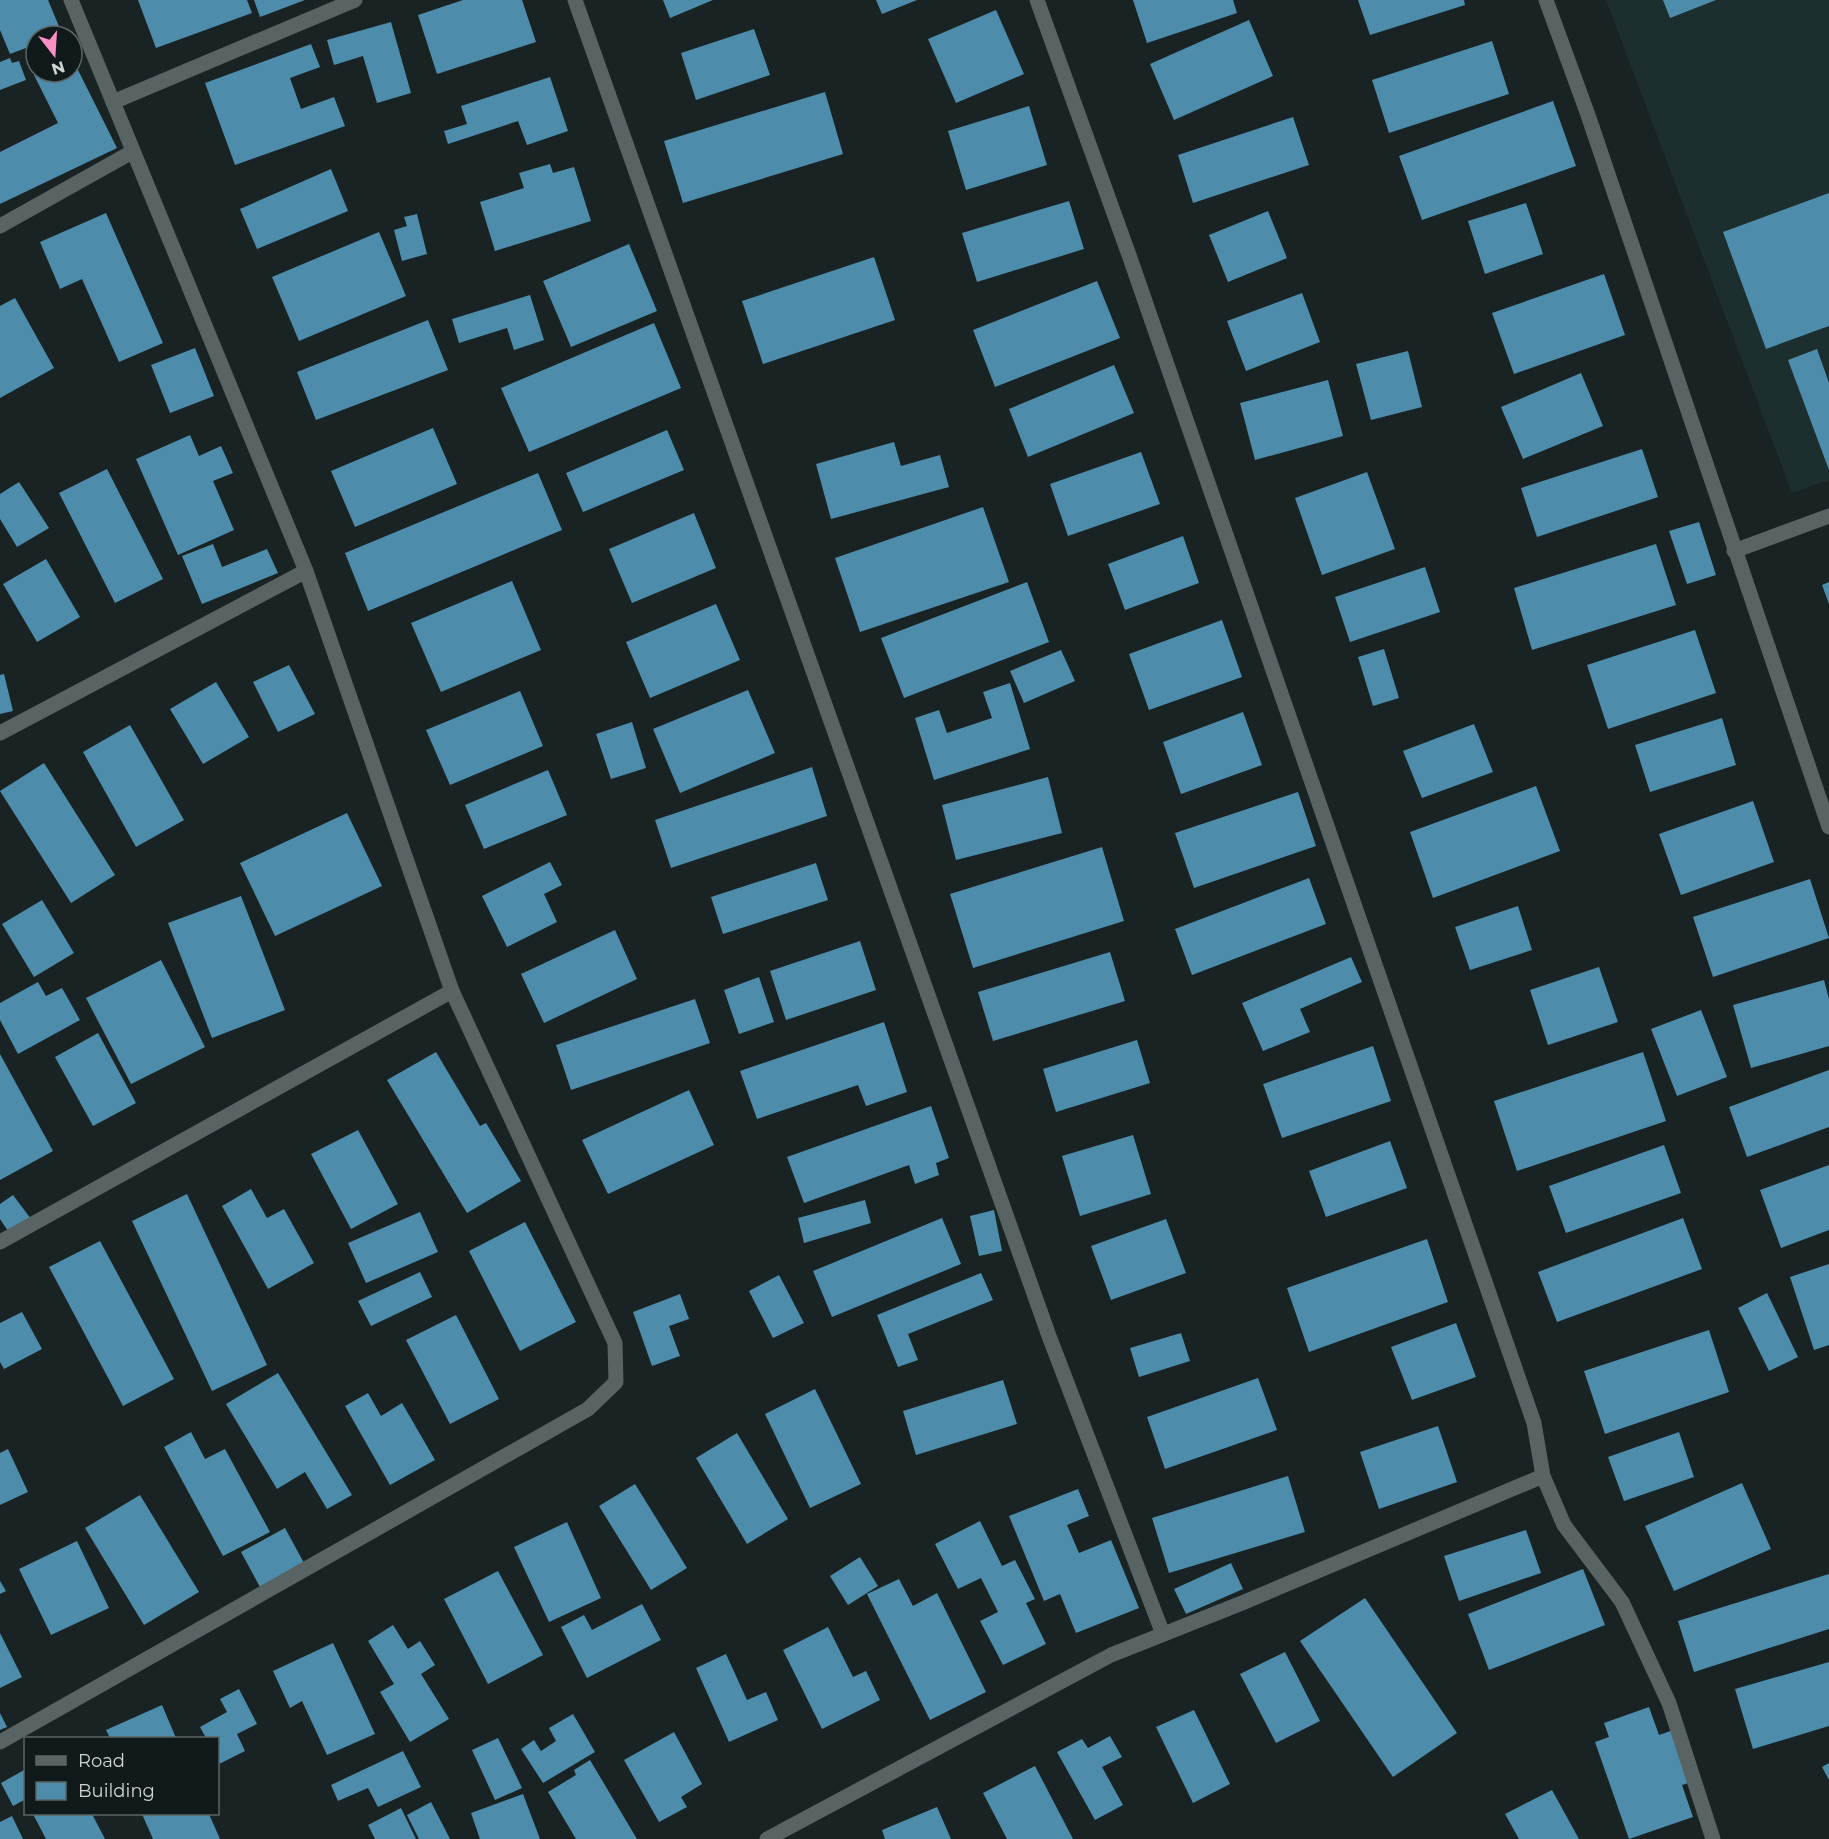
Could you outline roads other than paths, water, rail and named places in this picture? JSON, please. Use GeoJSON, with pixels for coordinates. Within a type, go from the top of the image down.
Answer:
{"type":"FeatureCollection","features":[{"type":"Feature","properties":{"kind":"street"},"geometry":{"type":"LineString","coordinates":[[0,1742],[588,1409],[615,1382],[615,1343],[452,992],[306,571],[71,0]]}},
{"type":"Feature","properties":{"kind":"street"},"geometry":{"type":"LineString","coordinates":[[112,102],[355,0]]}},
{"type":"Feature","properties":{"kind":"street"},"geometry":{"type":"LineString","coordinates":[[575,0],[1049,1336],[1163,1634]]}},
{"type":"Feature","properties":{"kind":"street"},"geometry":{"type":"LineString","coordinates":[[1037,0],[1129,255],[1534,1423],[1543,1476],[1564,1525],[1622,1602],[1669,1704],[1713,1839]]}},
{"type":"Feature","properties":{"kind":"street"},"geometry":{"type":"LineString","coordinates":[[1546,0],[1588,115],[1829,827]]}},
{"type":"Feature","properties":{"kind":"street"},"geometry":{"type":"LineString","coordinates":[[0,226],[132,152]]}},
{"type":"Feature","properties":{"kind":"street"},"geometry":{"type":"LineString","coordinates":[[1734,551],[1829,516]]}},
{"type":"Feature","properties":{"kind":"street"},"geometry":{"type":"LineString","coordinates":[[0,733],[306,571]]}},
{"type":"Feature","properties":{"kind":"street"},"geometry":{"type":"LineString","coordinates":[[0,1242],[452,992]]}},
{"type":"Feature","properties":{"kind":"street"},"geometry":{"type":"LineString","coordinates":[[767,1839],[1110,1655],[1242,1603],[1543,1476]]}}]}
